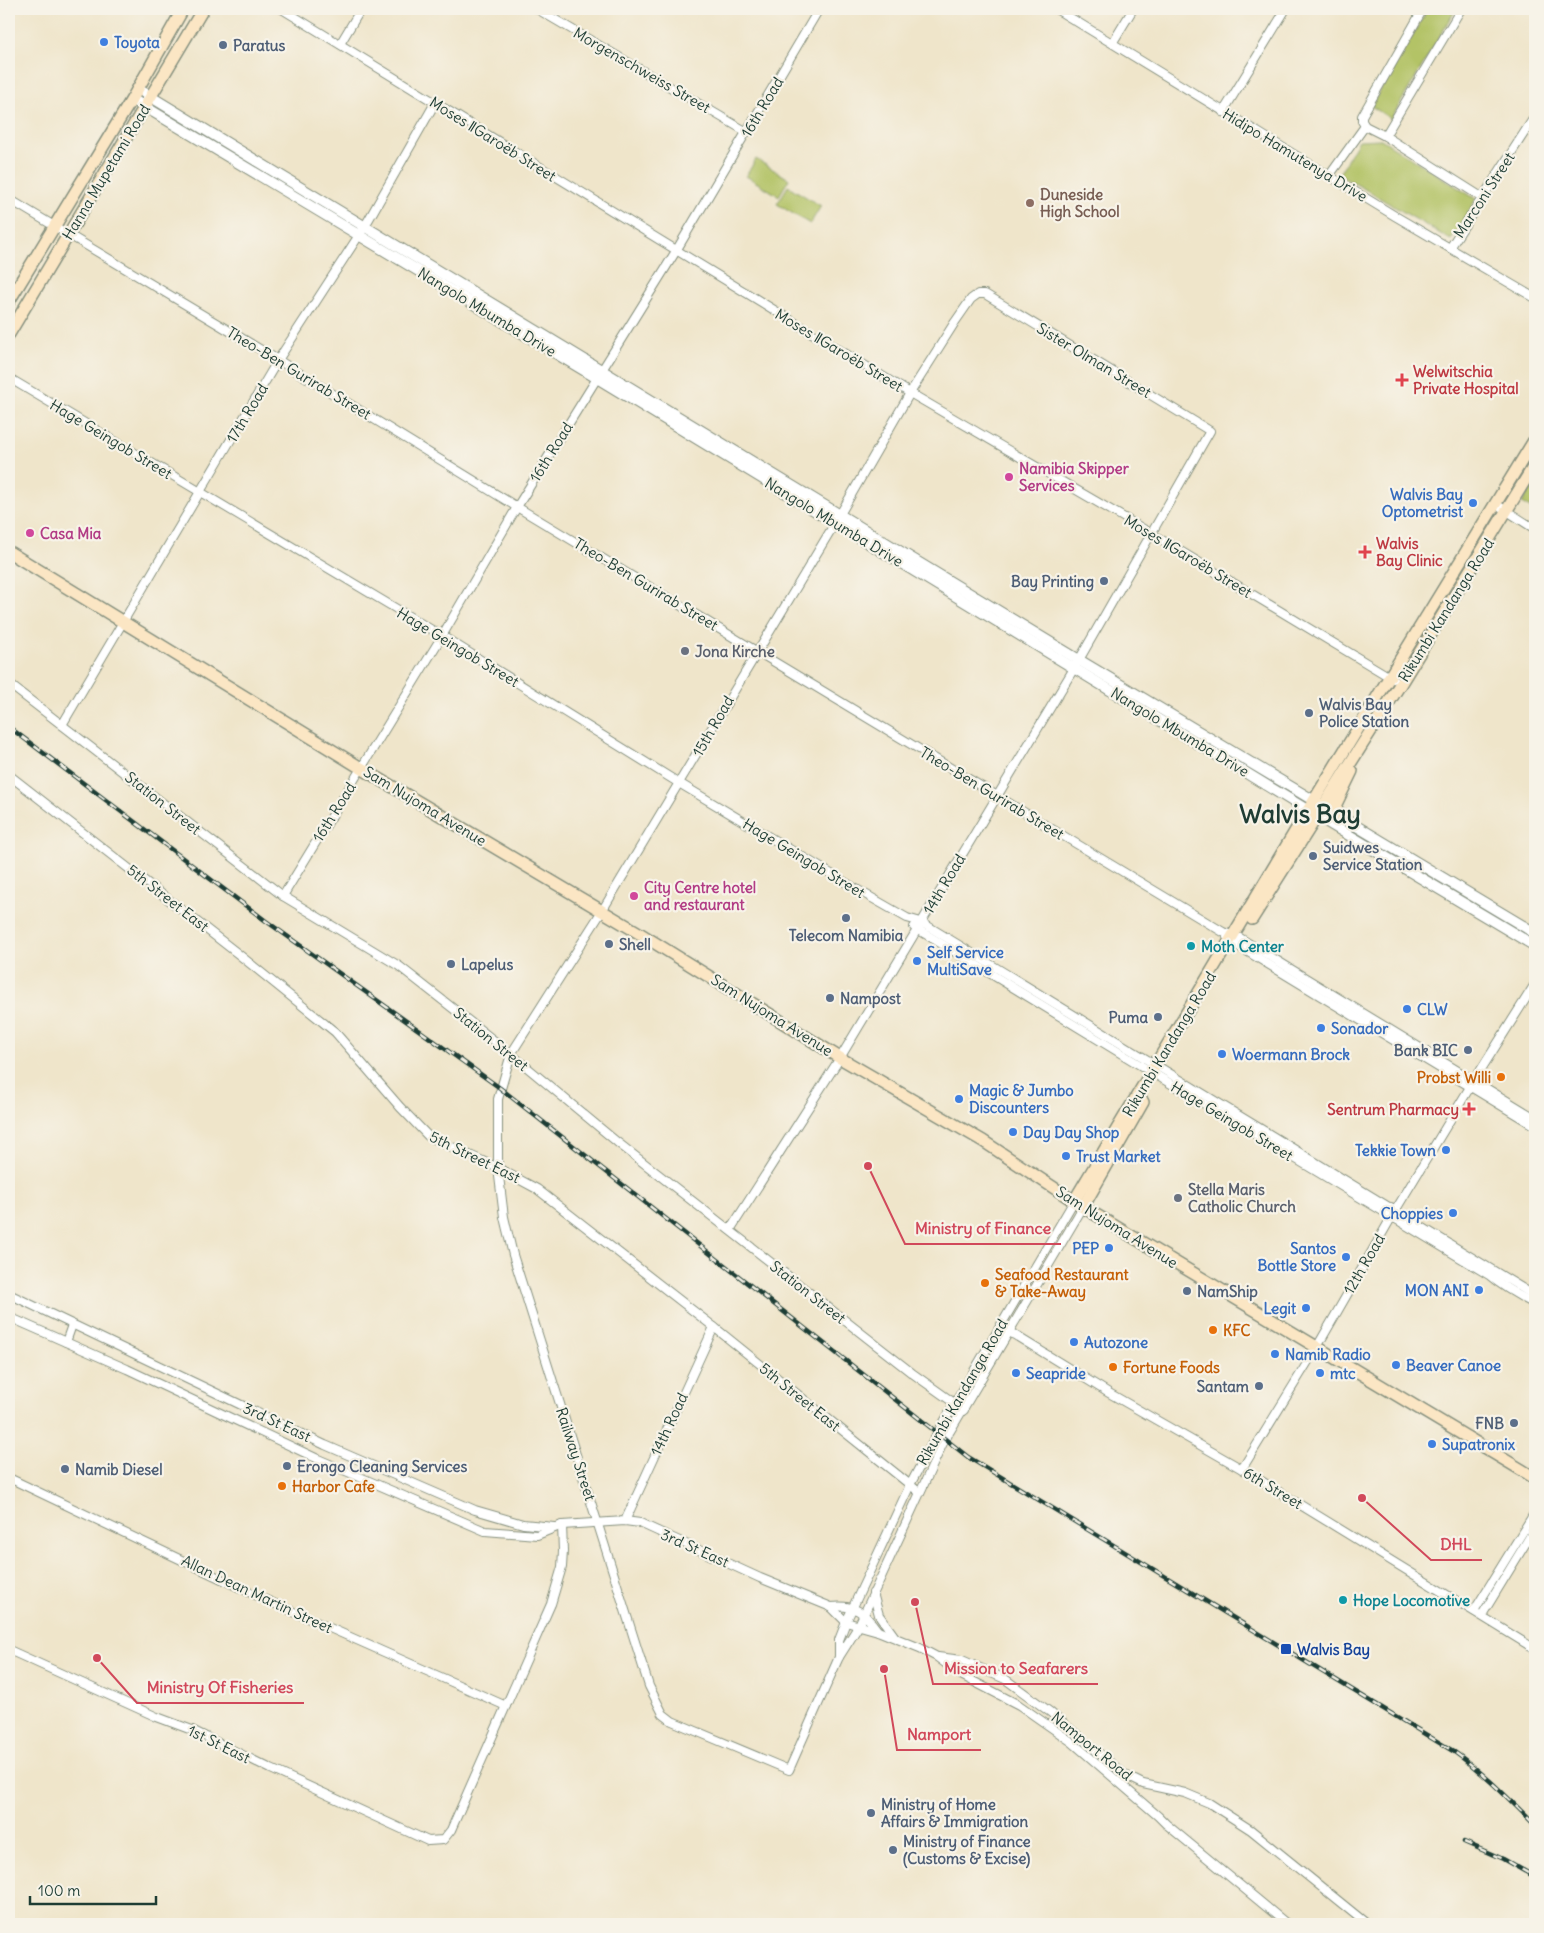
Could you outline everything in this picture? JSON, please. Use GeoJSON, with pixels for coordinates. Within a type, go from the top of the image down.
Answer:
{"type":"FeatureCollection","features":[{"type":"Feature","properties":{"kind":"main road","name":"Hanna Mupetami Road"},"geometry":{"type":"LineString","coordinates":[[9,301],[183,9]]}},
{"type":"Feature","properties":{"kind":"main road","name":"Hanna Mupetami Road"},"geometry":{"type":"LineString","coordinates":[[9,334],[203,9]]}},
{"type":"Feature","properties":{"kind":"main road","name":"Rikumbi Kandanga Road"},"geometry":{"type":"LineString","coordinates":[[1078,1204],[1233,938],[1316,808],[1390,677],[1535,439]]}},
{"type":"Feature","properties":{"kind":"main road","name":"Rikumbi Kandanga Road"},"geometry":{"type":"LineString","coordinates":[[1316,808],[1352,759],[1401,683],[1535,464]]}},
{"type":"Feature","properties":{"kind":"main road","name":"Sam Nujoma Avenue"},"geometry":{"type":"LineString","coordinates":[[9,552],[361,768],[602,911],[840,1058],[983,1141],[1078,1204],[1535,1478]]}},
{"type":"Feature","properties":{"kind":"main road"},"geometry":{"type":"LineString","coordinates":[[1340,816],[1335,806],[1352,773],[1352,759]]}},
{"type":"Feature","properties":{"kind":"street","name":"Moses ǁGaroëb Street"},"geometry":{"type":"LineString","coordinates":[[282,9],[910,394],[1152,534],[1401,683]]}},
{"type":"Feature","properties":{"kind":"street"},"geometry":{"type":"LineString","coordinates":[[340,44],[362,9]]}},
{"type":"Feature","properties":{"kind":"street","name":"Morgenschweiss Street"},"geometry":{"type":"LineString","coordinates":[[537,9],[747,132]]}},
{"type":"Feature","properties":{"kind":"street","name":"16th Road"},"geometry":{"type":"LineString","coordinates":[[283,896],[442,636],[517,506],[676,251],[819,9]]}},
{"type":"Feature","properties":{"kind":"street","name":"Hidipo Hamutenya Drive"},"geometry":{"type":"LineString","coordinates":[[1056,9],[1114,42],[1222,112],[1328,176],[1535,298]]}},
{"type":"Feature","properties":{"kind":"street"},"geometry":{"type":"LineString","coordinates":[[1114,42],[1133,9]]}},
{"type":"Feature","properties":{"kind":"street"},"geometry":{"type":"LineString","coordinates":[[1222,112],[1286,9]]}},
{"type":"Feature","properties":{"kind":"street"},"geometry":{"type":"LineString","coordinates":[[1423,9],[1362,116],[1362,121],[1365,126],[1385,136],[1483,198]]}},
{"type":"Feature","properties":{"kind":"street"},"geometry":{"type":"LineString","coordinates":[[1385,136],[1462,9]]}},
{"type":"Feature","properties":{"kind":"street","name":"Nangolo Mbumba Drive"},"geometry":{"type":"LineString","coordinates":[[134,94],[365,226],[599,374],[1316,808],[1535,946]]}},
{"type":"Feature","properties":{"kind":"street","name":"Nangolo Mbumba Drive"},"geometry":{"type":"LineString","coordinates":[[148,102],[359,235],[599,374]]}},
{"type":"Feature","properties":{"kind":"street","name":"17th Road"},"geometry":{"type":"LineString","coordinates":[[62,725],[278,360],[365,226],[435,103]]}},
{"type":"Feature","properties":{"kind":"street","name":"Marconi Street"},"geometry":{"type":"LineString","coordinates":[[1450,248],[1535,116]]}},
{"type":"Feature","properties":{"kind":"street"},"geometry":{"type":"LineString","coordinates":[[1328,176],[1365,126]]}},
{"type":"Feature","properties":{"kind":"street","name":"Theo-Ben Gurirab Street"},"geometry":{"type":"LineString","coordinates":[[9,199],[1233,938],[1471,1084],[1535,1126]]}},
{"type":"Feature","properties":{"kind":"street","name":"Sister Olman Street"},"geometry":{"type":"LineString","coordinates":[[910,394],[971,300],[978,294],[984,294],[1210,430],[1152,534]]}},
{"type":"Feature","properties":{"kind":"street","name":"Hage Geingob Street"},"geometry":{"type":"LineString","coordinates":[[9,378],[442,636],[679,783],[907,918],[1393,1214],[1535,1296]]}},
{"type":"Feature","properties":{"kind":"street","name":"15th Road"},"geometry":{"type":"LineString","coordinates":[[511,1054],[602,911],[757,650],[838,519],[910,394]]}},
{"type":"Feature","properties":{"kind":"street"},"geometry":{"type":"LineString","coordinates":[[1496,504],[1535,529]]}},
{"type":"Feature","properties":{"kind":"street","name":"14th Road"},"geometry":{"type":"LineString","coordinates":[[730,1230],[840,1058],[1077,664],[1152,534]]}},
{"type":"Feature","properties":{"kind":"street","name":"Station Street"},"geometry":{"type":"LineString","coordinates":[[9,684],[283,896],[399,966],[511,1054],[617,1142],[912,1373],[964,1410]]}},
{"type":"Feature","properties":{"kind":"street","name":"5th Street East"},"geometry":{"type":"LineString","coordinates":[[9,775],[335,1032],[400,1107],[428,1136],[498,1168],[537,1189],[714,1327],[919,1492]]}},
{"type":"Feature","properties":{"kind":"street","name":"Nangolo Mbumba Drive"},"geometry":{"type":"LineString","coordinates":[[1316,808],[1340,816],[1535,933]]}},
{"type":"Feature","properties":{"kind":"street","name":"12th Road"},"geometry":{"type":"LineString","coordinates":[[1242,1469],[1317,1347],[1393,1214],[1471,1084],[1535,984]]}},
{"type":"Feature","properties":{"kind":"street","name":"Railway Street"},"geometry":{"type":"LineString","coordinates":[[511,1054],[498,1098],[498,1168],[504,1217],[513,1256],[649,1686],[663,1714],[672,1721],[789,1770],[839,1657]]}},
{"type":"Feature","properties":{"kind":"street","name":"Theo-Ben Gurirab Street"},"geometry":{"type":"LineString","coordinates":[[1471,1084],[1535,1118]]}},
{"type":"Feature","properties":{"kind":"street","name":"Rikumbi Kandanga Road"},"geometry":{"type":"LineString","coordinates":[[846,1622],[910,1485],[1000,1326],[1078,1204]]}},
{"type":"Feature","properties":{"kind":"street","name":"Rikumbi Kandanga Road"},"geometry":{"type":"LineString","coordinates":[[858,1626],[943,1443],[1009,1331],[1078,1204]]}},
{"type":"Feature","properties":{"kind":"street","name":"Hage Geingob Street"},"geometry":{"type":"LineString","coordinates":[[1393,1214],[1489,1275],[1499,1284],[1535,1304]]}},
{"type":"Feature","properties":{"kind":"street","name":"3rd St East"},"geometry":{"type":"LineString","coordinates":[[9,1294],[325,1445],[475,1510],[524,1524],[558,1526],[625,1521],[640,1523],[831,1608],[846,1622]]}},
{"type":"Feature","properties":{"kind":"street","name":"3rd St East"},"geometry":{"type":"LineString","coordinates":[[9,1317],[127,1369],[318,1459],[485,1531],[537,1535],[558,1526]]}},
{"type":"Feature","properties":{"kind":"street"},"geometry":{"type":"LineString","coordinates":[[66,1342],[72,1325]]}},
{"type":"Feature","properties":{"kind":"street","name":"6th Street"},"geometry":{"type":"LineString","coordinates":[[1000,1326],[1109,1393],[1242,1469],[1535,1648]]}},
{"type":"Feature","properties":{"kind":"street","name":"14th Road"},"geometry":{"type":"LineString","coordinates":[[625,1521],[714,1327]]}},
{"type":"Feature","properties":{"kind":"street"},"geometry":{"type":"LineString","coordinates":[[127,1369],[134,1354]]}},
{"type":"Feature","properties":{"kind":"street","name":"Allan Dean Martin Street"},"geometry":{"type":"LineString","coordinates":[[9,1478],[253,1594],[506,1706]]}},
{"type":"Feature","properties":{"kind":"street"},"geometry":{"type":"LineString","coordinates":[[1474,1610],[1535,1512]]}},
{"type":"Feature","properties":{"kind":"street"},"geometry":{"type":"LineString","coordinates":[[506,1706],[551,1604],[562,1567],[564,1551],[558,1526]]}},
{"type":"Feature","properties":{"kind":"street"},"geometry":{"type":"LineString","coordinates":[[1482,1615],[1535,1528]]}},
{"type":"Feature","properties":{"kind":"street"},"geometry":{"type":"LineString","coordinates":[[873,1593],[879,1615],[896,1639]]}},
{"type":"Feature","properties":{"kind":"street","name":"3rd St East"},"geometry":{"type":"LineString","coordinates":[[831,1608],[842,1606],[852,1608]]}},
{"type":"Feature","properties":{"kind":"street"},"geometry":{"type":"LineString","coordinates":[[852,1608],[864,1614]]}},
{"type":"Feature","properties":{"kind":"street","name":"Namport Road"},"geometry":{"type":"LineString","coordinates":[[864,1614],[878,1631]]}},
{"type":"Feature","properties":{"kind":"street"},"geometry":{"type":"LineString","coordinates":[[839,1657],[839,1640],[846,1622]]}},
{"type":"Feature","properties":{"kind":"street","name":"Namport Road"},"geometry":{"type":"LineString","coordinates":[[846,1622],[878,1631],[920,1648],[937,1657],[961,1674],[1019,1705],[1072,1742],[1166,1824],[1287,1924]]}},
{"type":"Feature","properties":{"kind":"street"},"geometry":{"type":"LineString","coordinates":[[839,1657],[858,1626]]}},
{"type":"Feature","properties":{"kind":"street","name":"1st St East"},"geometry":{"type":"LineString","coordinates":[[9,1650],[157,1717],[192,1730],[428,1841],[443,1840],[451,1830],[506,1706]]}},
{"type":"Feature","properties":{"kind":"street","name":"Namport Road"},"geometry":{"type":"LineString","coordinates":[[937,1657],[962,1660],[1005,1679],[1050,1712],[1125,1775],[1143,1784],[1185,1792],[1209,1803],[1251,1830],[1367,1924]]}},
{"type":"Feature","properties":{"kind":"green space"},"geometry":{"type":"Polygon","coordinates":[[[1428,9],[1456,9],[1391,119],[1371,106],[1428,9]]]}},
{"type":"Feature","properties":{"kind":"green space"},"geometry":{"type":"Polygon","coordinates":[[[1381,139],[1476,199],[1451,240],[1339,174],[1359,140],[1381,139]]]}},
{"type":"Feature","properties":{"kind":"green space"},"geometry":{"type":"Polygon","coordinates":[[[756,159],[789,179],[779,196],[746,176],[756,159]]]}},
{"type":"Feature","properties":{"kind":"green space"},"geometry":{"type":"Polygon","coordinates":[[[788,186],[821,206],[810,224],[777,204],[788,186]]]}},
{"type":"Feature","properties":{"kind":"green space"},"geometry":{"type":"Polygon","coordinates":[[[1535,482],[1535,511],[1522,503],[1535,482]]]}},
{"type":"Feature","properties":{"kind":"railway"},"geometry":{"type":"LineString","coordinates":[[9,727],[266,921],[500,1088],[968,1457],[1453,1751],[1485,1777],[1535,1825]]}},
{"type":"Feature","properties":{"kind":"railway"},"geometry":{"type":"LineString","coordinates":[[1464,1842],[1503,1859],[1535,1877]]}},
{"type":"Feature","properties":{"kind":"place","name":"Toyota"},"geometry":{"type":"Point","coordinates":[104,42]}},
{"type":"Feature","properties":{"kind":"place","name":"Paratus"},"geometry":{"type":"Point","coordinates":[223,45]}},
{"type":"Feature","properties":{"kind":"place","name":"Duneside High School"},"geometry":{"type":"Point","coordinates":[1030,203]}},
{"type":"Feature","properties":{"kind":"place","name":"Welwitschia Private Hospital"},"geometry":{"type":"Point","coordinates":[1402,380]}},
{"type":"Feature","properties":{"kind":"place","name":"Namibia Skipper Services"},"geometry":{"type":"Point","coordinates":[1009,477]}},
{"type":"Feature","properties":{"kind":"place","name":"Walvis Bay Optometrist"},"geometry":{"type":"Point","coordinates":[1473,503]}},
{"type":"Feature","properties":{"kind":"place","name":"Casa Mia"},"geometry":{"type":"Point","coordinates":[30,533]}},
{"type":"Feature","properties":{"kind":"place","name":"Walvis Bay Clinic"},"geometry":{"type":"Point","coordinates":[1365,552]}},
{"type":"Feature","properties":{"kind":"place","name":"Bay Printing"},"geometry":{"type":"Point","coordinates":[1104,581]}},
{"type":"Feature","properties":{"kind":"place","name":"Jona Kirche"},"geometry":{"type":"Point","coordinates":[685,651]}},
{"type":"Feature","properties":{"kind":"place","name":"Walvis Bay Police Station"},"geometry":{"type":"Point","coordinates":[1309,713]}},
{"type":"Feature","properties":{"kind":"place","name":"Suidwes Service Station"},"geometry":{"type":"Point","coordinates":[1313,856]}},
{"type":"Feature","properties":{"kind":"place","name":"City Centre hotel and restaurant"},"geometry":{"type":"Point","coordinates":[634,896]}},
{"type":"Feature","properties":{"kind":"place","name":"Telecom Namibia"},"geometry":{"type":"Point","coordinates":[846,918]}},
{"type":"Feature","properties":{"kind":"place","name":"Shell"},"geometry":{"type":"Point","coordinates":[609,944]}},
{"type":"Feature","properties":{"kind":"place","name":"Moth Center"},"geometry":{"type":"Point","coordinates":[1191,946]}},
{"type":"Feature","properties":{"kind":"place","name":"Self Service MultiSave"},"geometry":{"type":"Point","coordinates":[917,961]}},
{"type":"Feature","properties":{"kind":"place","name":"Lapelus"},"geometry":{"type":"Point","coordinates":[451,964]}},
{"type":"Feature","properties":{"kind":"place","name":"Nampost"},"geometry":{"type":"Point","coordinates":[830,998]}},
{"type":"Feature","properties":{"kind":"place","name":"CLW"},"geometry":{"type":"Point","coordinates":[1407,1009]}},
{"type":"Feature","properties":{"kind":"place","name":"Puma"},"geometry":{"type":"Point","coordinates":[1158,1017]}},
{"type":"Feature","properties":{"kind":"place","name":"Sonador"},"geometry":{"type":"Point","coordinates":[1321,1028]}},
{"type":"Feature","properties":{"kind":"place","name":"Bank BIC"},"geometry":{"type":"Point","coordinates":[1468,1050]}},
{"type":"Feature","properties":{"kind":"place","name":"Woermann Brock"},"geometry":{"type":"Point","coordinates":[1222,1054]}},
{"type":"Feature","properties":{"kind":"place","name":"Probst Willi"},"geometry":{"type":"Point","coordinates":[1501,1077]}},
{"type":"Feature","properties":{"kind":"place","name":"Magic & Jumbo Discounters"},"geometry":{"type":"Point","coordinates":[959,1099]}},
{"type":"Feature","properties":{"kind":"place","name":"Sentrum Pharmacy"},"geometry":{"type":"Point","coordinates":[1469,1109]}},
{"type":"Feature","properties":{"kind":"place","name":"Day Day Shop"},"geometry":{"type":"Point","coordinates":[1013,1132]}},
{"type":"Feature","properties":{"kind":"place","name":"Tekkie Town"},"geometry":{"type":"Point","coordinates":[1446,1150]}},
{"type":"Feature","properties":{"kind":"place","name":"Trust Market"},"geometry":{"type":"Point","coordinates":[1066,1156]}},
{"type":"Feature","properties":{"kind":"place","name":"Ministry of Finance"},"geometry":{"type":"Point","coordinates":[868,1166]}},
{"type":"Feature","properties":{"kind":"place","name":"Stella Maris Catholic Church"},"geometry":{"type":"Point","coordinates":[1178,1198]}},
{"type":"Feature","properties":{"kind":"place","name":"Choppies"},"geometry":{"type":"Point","coordinates":[1453,1213]}},
{"type":"Feature","properties":{"kind":"place","name":"PEP"},"geometry":{"type":"Point","coordinates":[1109,1248]}},
{"type":"Feature","properties":{"kind":"place","name":"Santos Bottle Store"},"geometry":{"type":"Point","coordinates":[1346,1257]}},
{"type":"Feature","properties":{"kind":"place","name":"Seafood Restaurant & Take-Away"},"geometry":{"type":"Point","coordinates":[985,1283]}},
{"type":"Feature","properties":{"kind":"place","name":"MON ANI"},"geometry":{"type":"Point","coordinates":[1479,1290]}},
{"type":"Feature","properties":{"kind":"place","name":"NamShip"},"geometry":{"type":"Point","coordinates":[1187,1291]}},
{"type":"Feature","properties":{"kind":"place","name":"Legit"},"geometry":{"type":"Point","coordinates":[1306,1308]}},
{"type":"Feature","properties":{"kind":"place","name":"KFC"},"geometry":{"type":"Point","coordinates":[1213,1330]}},
{"type":"Feature","properties":{"kind":"place","name":"Autozone"},"geometry":{"type":"Point","coordinates":[1074,1342]}},
{"type":"Feature","properties":{"kind":"place","name":"Namib Radio"},"geometry":{"type":"Point","coordinates":[1275,1354]}},
{"type":"Feature","properties":{"kind":"place","name":"Beaver Canoe"},"geometry":{"type":"Point","coordinates":[1396,1365]}},
{"type":"Feature","properties":{"kind":"place","name":"Fortune Foods"},"geometry":{"type":"Point","coordinates":[1113,1367]}},
{"type":"Feature","properties":{"kind":"place","name":"Seapride"},"geometry":{"type":"Point","coordinates":[1016,1373]}},
{"type":"Feature","properties":{"kind":"place","name":"mtc"},"geometry":{"type":"Point","coordinates":[1320,1373]}},
{"type":"Feature","properties":{"kind":"place","name":"Santam"},"geometry":{"type":"Point","coordinates":[1259,1386]}},
{"type":"Feature","properties":{"kind":"place","name":"FNB"},"geometry":{"type":"Point","coordinates":[1514,1423]}},
{"type":"Feature","properties":{"kind":"place","name":"Supatronix"},"geometry":{"type":"Point","coordinates":[1432,1444]}},
{"type":"Feature","properties":{"kind":"place","name":"Erongo Cleaning Services"},"geometry":{"type":"Point","coordinates":[287,1466]}},
{"type":"Feature","properties":{"kind":"place","name":"Namib Diesel"},"geometry":{"type":"Point","coordinates":[65,1469]}},
{"type":"Feature","properties":{"kind":"place","name":"Harbor Cafe"},"geometry":{"type":"Point","coordinates":[282,1486]}},
{"type":"Feature","properties":{"kind":"place","name":"DHL"},"geometry":{"type":"Point","coordinates":[1362,1498]}},
{"type":"Feature","properties":{"kind":"place","name":"Hope Locomotive"},"geometry":{"type":"Point","coordinates":[1343,1600]}},
{"type":"Feature","properties":{"kind":"place","name":"Mission to Seafarers"},"geometry":{"type":"Point","coordinates":[915,1602]}},
{"type":"Feature","properties":{"kind":"place","name":"Walvis Bay"},"geometry":{"type":"Point","coordinates":[1286,1649]}},
{"type":"Feature","properties":{"kind":"place","name":"Ministry Of Fisheries"},"geometry":{"type":"Point","coordinates":[97,1658]}},
{"type":"Feature","properties":{"kind":"place","name":"Namport"},"geometry":{"type":"Point","coordinates":[884,1669]}},
{"type":"Feature","properties":{"kind":"place","name":"Ministry of Home Affairs & Immigration"},"geometry":{"type":"Point","coordinates":[871,1813]}},
{"type":"Feature","properties":{"kind":"place","name":"Ministry of Finance (Customs & Excise)"},"geometry":{"type":"Point","coordinates":[893,1850]}},
{"type":"Feature","properties":{"kind":"district","name":"Walvis Bay"},"geometry":{"type":"Point","coordinates":[1300,814]}}]}
